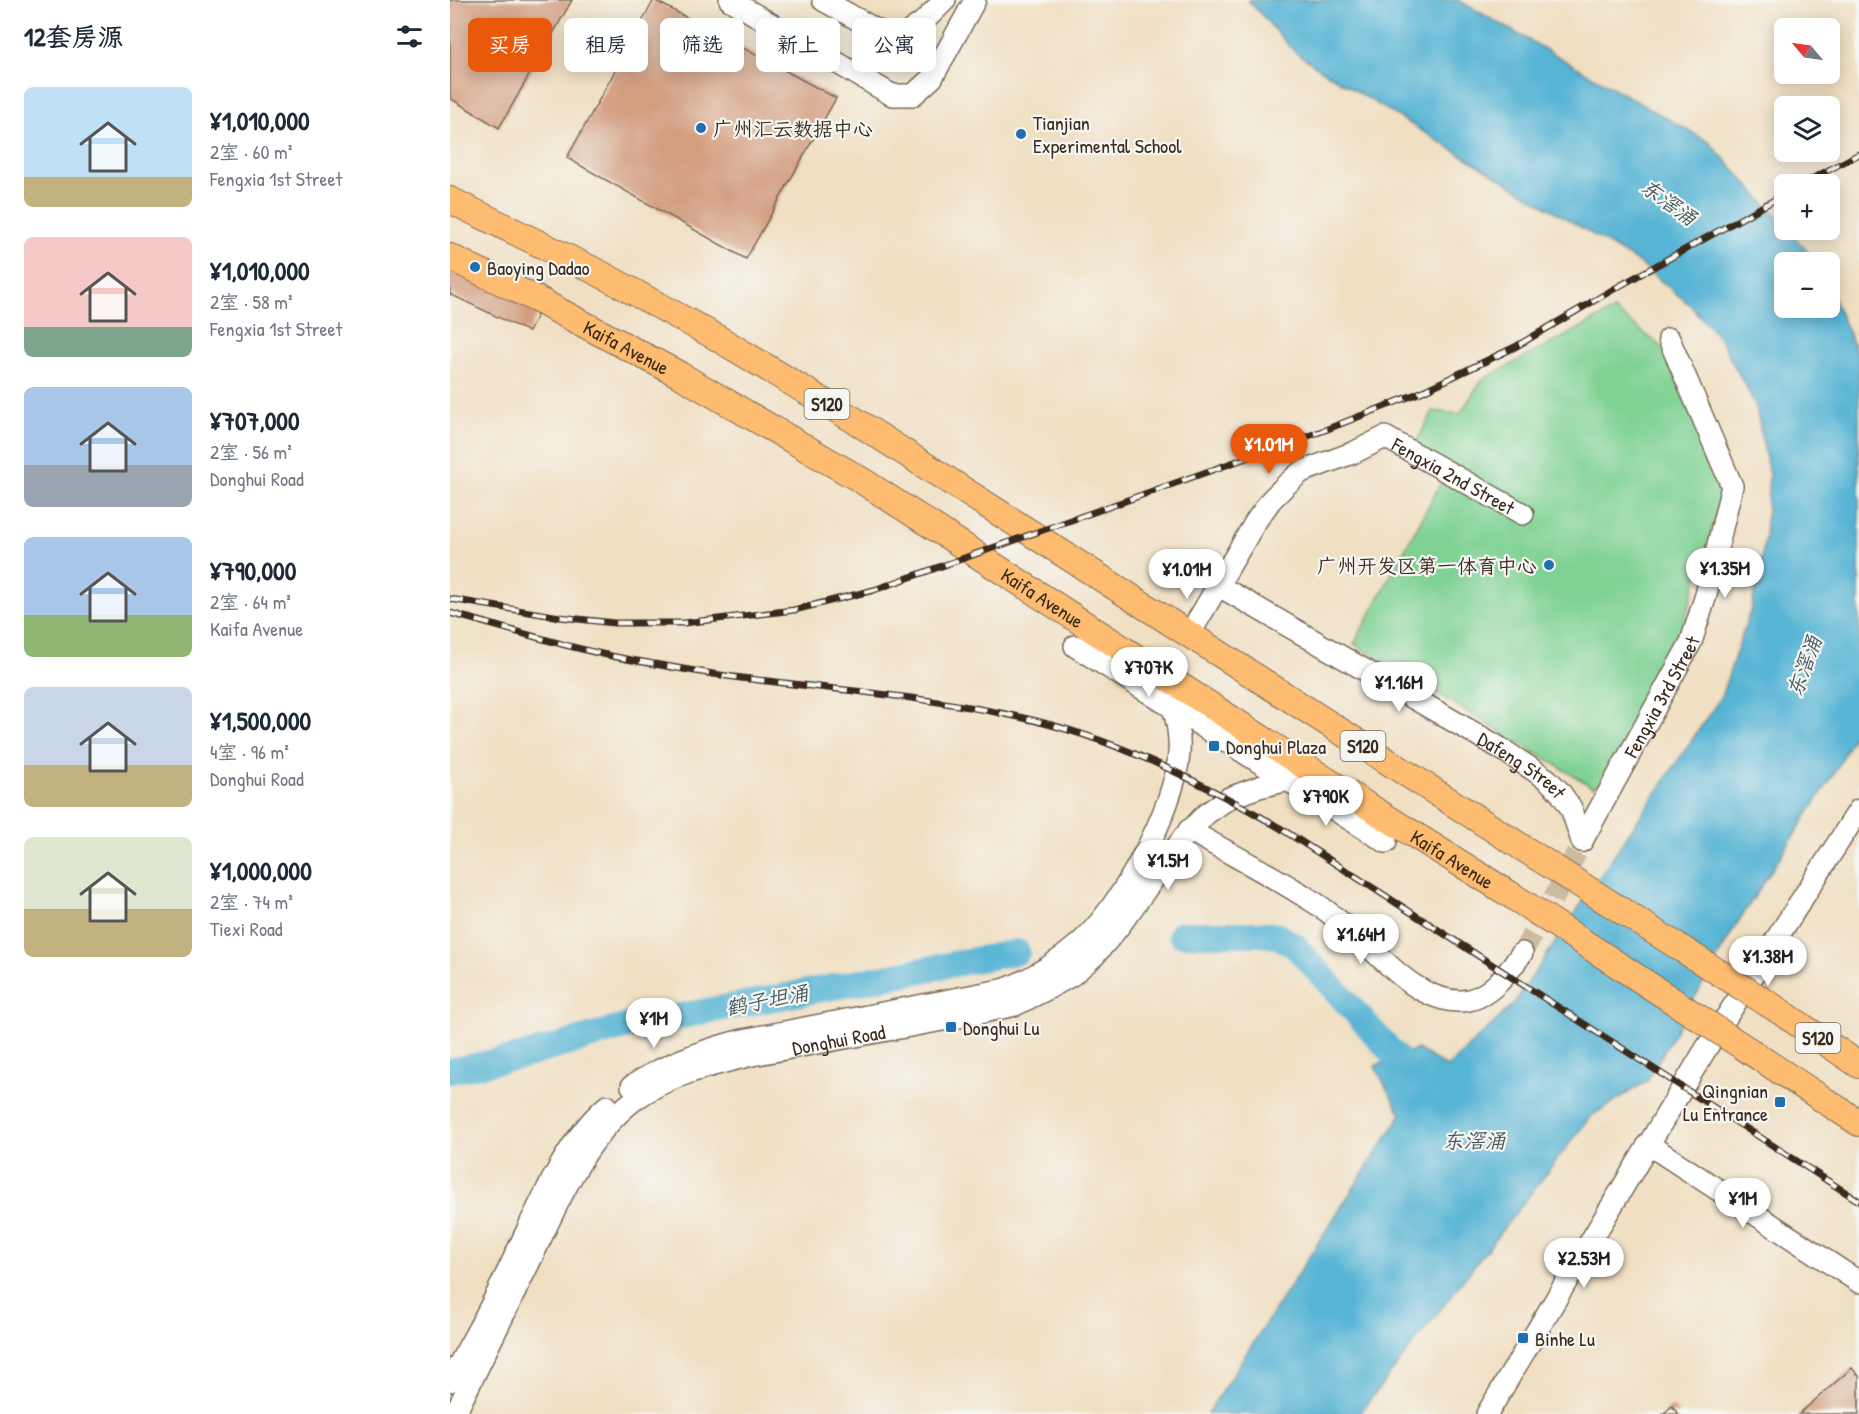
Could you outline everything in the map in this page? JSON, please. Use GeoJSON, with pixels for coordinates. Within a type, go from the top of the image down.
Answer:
{"type":"FeatureCollection","features":[{"type":"Feature","properties":{"kind":"main road","name":"S120"},"geometry":{"type":"LineString","coordinates":[[450,200],[599,273],[716,337],[854,420],[1859,1065]]}},
{"type":"Feature","properties":{"kind":"main road","name":"Kaifa Avenue"},"geometry":{"type":"LineString","coordinates":[[450,257],[536,299],[680,375],[861,480],[1323,778],[1511,896],[1859,1123]]}},
{"type":"Feature","properties":{"kind":"street"},"geometry":{"type":"LineString","coordinates":[[730,0],[892,95],[913,95],[932,78],[975,0]]}},
{"type":"Feature","properties":{"kind":"street"},"geometry":{"type":"LineString","coordinates":[[823,0],[896,41],[923,22],[945,0]]}},
{"type":"Feature","properties":{"kind":"street","name":"Fengxia 3rd Street"},"geometry":{"type":"LineString","coordinates":[[1582,842],[1691,642],[1706,595],[1732,486],[1669,339]]}},
{"type":"Feature","properties":{"kind":"street","name":"Fengxia 2nd Street"},"geometry":{"type":"LineString","coordinates":[[1219,586],[1256,520],[1286,485],[1301,472],[1355,452],[1385,437],[1523,514]]}},
{"type":"Feature","properties":{"kind":"street"},"geometry":{"type":"LineString","coordinates":[[1189,635],[1219,586]]}},
{"type":"Feature","properties":{"kind":"street","name":"Dafeng Street"},"geometry":{"type":"LineString","coordinates":[[1219,586],[1500,748],[1539,773],[1560,792],[1571,808],[1582,842]]}},
{"type":"Feature","properties":{"kind":"street"},"geometry":{"type":"LineString","coordinates":[[1076,646],[1386,842]]}},
{"type":"Feature","properties":{"kind":"street","name":"Donghui Road"},"geometry":{"type":"LineString","coordinates":[[450,1381],[502,1285],[549,1187],[573,1145],[601,1111],[624,1091],[673,1062],[723,1045],[1006,989],[1030,979],[1080,943],[1094,928],[1142,860],[1167,805],[1176,773],[1179,751],[1174,710],[1161,674]]}},
{"type":"Feature","properties":{"kind":"street","name":"Donghui Road"},"geometry":{"type":"LineString","coordinates":[[455,1414],[552,1215],[577,1169],[600,1134],[618,1114],[635,1100],[654,1088],[711,1065],[752,1055],[1015,1005],[1072,975],[1094,956],[1117,929],[1189,830],[1206,814],[1229,798],[1287,780],[1302,777],[1323,778]]}},
{"type":"Feature","properties":{"kind":"street"},"geometry":{"type":"LineString","coordinates":[[1487,1414],[1704,1052],[1859,810]]}},
{"type":"Feature","properties":{"kind":"street"},"geometry":{"type":"LineString","coordinates":[[1189,830],[1311,900],[1354,933],[1402,976],[1423,991],[1443,999],[1461,1001],[1474,999],[1492,988],[1509,972],[1522,953]]}},
{"type":"Feature","properties":{"kind":"street"},"geometry":{"type":"LineString","coordinates":[[1648,1144],[1859,1282]]}},
{"type":"Feature","properties":{"kind":"green space","name":"广州开发区第一体育中心"},"geometry":{"type":"Polygon","coordinates":[[[1614,310],[1661,346],[1724,486],[1677,648],[1604,780],[1593,787],[1354,644],[1444,477],[1409,456],[1433,411],[1460,414],[1482,380],[1614,310]]]}},
{"type":"Feature","properties":{"kind":"water","name":"东滘涌"},"geometry":{"type":"Polygon","coordinates":[[[1248,0],[1458,0],[1709,142],[1774,214],[1774,240],[1797,240],[1808,252],[1774,252],[1774,318],[1840,318],[1840,314],[1859,357],[1859,725],[1835,772],[1738,922],[1647,1081],[1591,1116],[1359,1414],[1207,1414],[1401,1115],[1375,1066],[1417,1049],[1447,1067],[1513,1005],[1721,697],[1752,606],[1765,540],[1769,475],[1756,406],[1720,339],[1690,305],[1638,262],[1294,51],[1248,0]]]}},
{"type":"Feature","properties":{"kind":"building"},"geometry":{"type":"Polygon","coordinates":[[[450,0],[572,0],[552,35],[552,18],[468,18],[468,72],[531,72],[499,128],[450,98],[450,0]]]}},
{"type":"Feature","properties":{"kind":"building","name":"广州汇云数据中心"},"geometry":{"type":"Polygon","coordinates":[[[654,0],[687,18],[660,18],[660,72],[744,72],[744,48],[756,55],[756,72],[788,72],[836,98],[746,259],[567,158],[614,72],[648,72],[648,18],[644,18],[654,0]]]}},
{"type":"Feature","properties":{"kind":"building","name":"Baoying Dadao"},"geometry":{"type":"Polygon","coordinates":[[[450,243],[549,290],[529,332],[450,294],[450,243]]]}},
{"type":"Feature","properties":{"kind":"building"},"geometry":{"type":"Polygon","coordinates":[[[1852,1368],[1859,1376],[1859,1414],[1799,1414],[1852,1368]]]}},
{"type":"Feature","properties":{"kind":"building"},"geometry":{"type":"Polygon","coordinates":[[[1672,1406],[1679,1414],[1663,1414],[1672,1406]]]}},
{"type":"Feature","properties":{"kind":"waterway","name":"鹤子坦涌"},"geometry":{"type":"LineString","coordinates":[[1181,934],[1278,936],[1295,946],[1397,1058]]}},
{"type":"Feature","properties":{"kind":"waterway","name":"鹤子坦涌"},"geometry":{"type":"LineString","coordinates":[[450,1071],[523,1056],[628,1026],[1017,952]]}},
{"type":"Feature","properties":{"kind":"tunnel"},"geometry":{"type":"LineString","coordinates":[[1522,953],[1556,894],[1582,841]]}},
{"type":"Feature","properties":{"kind":"railway"},"geometry":{"type":"LineString","coordinates":[[1821,174],[1859,154]]}},
{"type":"Feature","properties":{"kind":"railway"},"geometry":{"type":"LineString","coordinates":[[450,599],[560,617],[614,623],[684,623],[794,610],[874,590],[1325,430],[1421,392],[1515,347],[1774,200]]}},
{"type":"Feature","properties":{"kind":"railway"},"geometry":{"type":"LineString","coordinates":[[450,613],[570,646],[643,662],[723,676],[885,695],[986,710],[1054,726],[1121,748],[1218,793],[1280,828],[1859,1201]]}},
{"type":"Feature","properties":{"kind":"place","name":"广州汇云数据中心"},"geometry":{"type":"Point","coordinates":[701,128]}},
{"type":"Feature","properties":{"kind":"place","name":"Tianjian Experimental School"},"geometry":{"type":"Point","coordinates":[1021,134]}},
{"type":"Feature","properties":{"kind":"place","name":"Baoying Dadao"},"geometry":{"type":"Point","coordinates":[475,267]}},
{"type":"Feature","properties":{"kind":"place","name":"广州开发区第一体育中心"},"geometry":{"type":"Point","coordinates":[1549,565]}},
{"type":"Feature","properties":{"kind":"place","name":"Donghui Plaza"},"geometry":{"type":"Point","coordinates":[1214,746]}},
{"type":"Feature","properties":{"kind":"place","name":"Donghui Lu"},"geometry":{"type":"Point","coordinates":[951,1027]}},
{"type":"Feature","properties":{"kind":"place","name":"Qingnian Lu Entrance"},"geometry":{"type":"Point","coordinates":[1780,1102]}},
{"type":"Feature","properties":{"kind":"place","name":"Binhe Lu"},"geometry":{"type":"Point","coordinates":[1523,1338]}}]}
